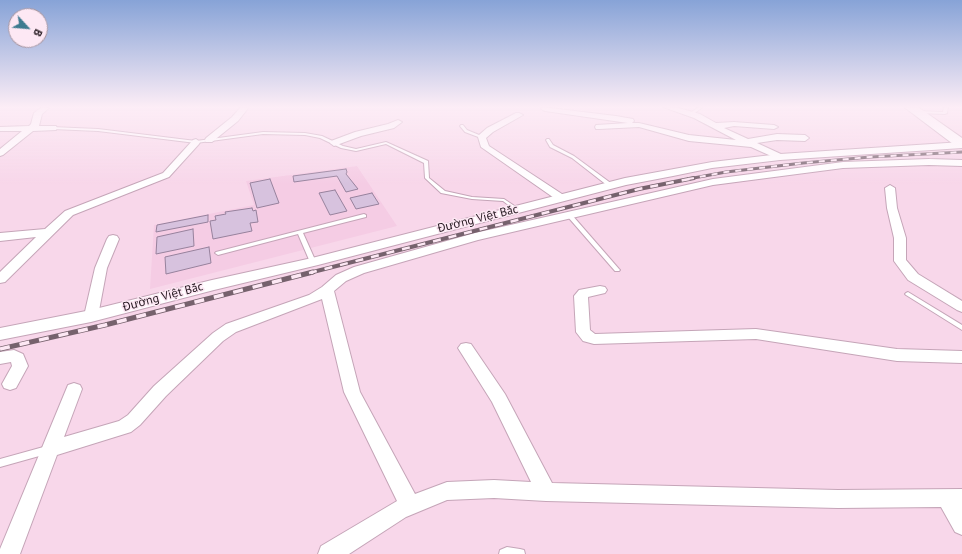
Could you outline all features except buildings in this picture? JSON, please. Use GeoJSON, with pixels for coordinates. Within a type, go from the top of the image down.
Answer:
{"type":"FeatureCollection","features":[{"type":"Feature","properties":{"kind":"main road"},"geometry":{"type":"LineString","coordinates":[[945,133],[962,145]]}},
{"type":"Feature","properties":{"kind":"street"},"geometry":{"type":"LineString","coordinates":[[0,153],[24,133]]}},
{"type":"Feature","properties":{"kind":"street"},"geometry":{"type":"LineString","coordinates":[[209,140],[219,133]]}},
{"type":"Feature","properties":{"kind":"street"},"geometry":{"type":"LineString","coordinates":[[334,143],[363,133]]}},
{"type":"Feature","properties":{"kind":"street"},"geometry":{"type":"LineString","coordinates":[[487,133],[482,137],[485,147],[561,198]]}},
{"type":"Feature","properties":{"kind":"street"},"geometry":{"type":"LineString","coordinates":[[669,133],[689,138],[751,144],[777,137],[805,138]]}},
{"type":"Feature","properties":{"kind":"street"},"geometry":{"type":"LineString","coordinates":[[729,133],[780,157]]}},
{"type":"Feature","properties":{"kind":"street"},"geometry":{"type":"LineString","coordinates":[[0,279],[64,217],[75,210],[166,175],[196,142]]}},
{"type":"Feature","properties":{"kind":"street","name":"Đường Việt Bắc"},"geometry":{"type":"LineString","coordinates":[[0,334],[91,316],[212,285],[313,262],[610,185],[712,165],[780,157],[962,145]]}},
{"type":"Feature","properties":{"kind":"street"},"geometry":{"type":"LineString","coordinates":[[50,449],[124,427],[134,420],[160,391],[225,333],[243,323],[314,298],[327,290],[341,278],[358,270],[475,237],[713,182],[796,170],[850,165],[929,162],[962,163]]}},
{"type":"Feature","properties":{"kind":"street"},"geometry":{"type":"LineString","coordinates":[[890,188],[892,208],[900,238],[900,261],[913,276],[962,307]]}},
{"type":"Feature","properties":{"kind":"street"},"geometry":{"type":"LineString","coordinates":[[0,237],[48,232]]}},
{"type":"Feature","properties":{"kind":"street"},"geometry":{"type":"LineString","coordinates":[[91,316],[101,268],[113,239]]}},
{"type":"Feature","properties":{"kind":"street"},"geometry":{"type":"LineString","coordinates":[[327,290],[352,392],[410,506]]}},
{"type":"Feature","properties":{"kind":"street"},"geometry":{"type":"LineString","coordinates":[[600,290],[584,293],[581,296],[583,332],[588,337],[594,339],[756,334],[897,355],[962,357]]}},
{"type":"Feature","properties":{"kind":"street"},"geometry":{"type":"LineString","coordinates":[[466,348],[499,399],[546,492]]}},
{"type":"Feature","properties":{"kind":"street"},"geometry":{"type":"LineString","coordinates":[[0,358],[14,356],[17,358],[20,366],[19,370],[10,384]]}},
{"type":"Feature","properties":{"kind":"street"},"geometry":{"type":"LineString","coordinates":[[9,554],[74,389]]}},
{"type":"Feature","properties":{"kind":"street"},"geometry":{"type":"LineString","coordinates":[[330,554],[399,510],[447,491],[494,489],[546,492],[838,499],[954,498],[962,525]]}},
{"type":"Feature","properties":{"kind":"lane"},"geometry":{"type":"LineString","coordinates":[[121,133],[196,142],[240,135],[272,133]]}},
{"type":"Feature","properties":{"kind":"lane"},"geometry":{"type":"LineString","coordinates":[[292,133],[316,136],[342,147],[356,150],[386,143],[426,162],[426,178],[443,192],[472,198],[504,200],[517,209]]}},
{"type":"Feature","properties":{"kind":"lane"},"geometry":{"type":"LineString","coordinates":[[471,133],[482,137]]}},
{"type":"Feature","properties":{"kind":"lane"},"geometry":{"type":"LineString","coordinates":[[548,140],[551,146],[573,157],[610,185]]}},
{"type":"Feature","properties":{"kind":"lane"},"geometry":{"type":"LineString","coordinates":[[218,254],[364,216]]}},
{"type":"Feature","properties":{"kind":"lane"},"geometry":{"type":"LineString","coordinates":[[570,216],[617,270]]}},
{"type":"Feature","properties":{"kind":"lane"},"geometry":{"type":"LineString","coordinates":[[300,233],[313,262]]}},
{"type":"Feature","properties":{"kind":"lane"},"geometry":{"type":"LineString","coordinates":[[908,294],[962,328]]}},
{"type":"Feature","properties":{"kind":"lane"},"geometry":{"type":"LineString","coordinates":[[0,463],[50,449]]}},
{"type":"Feature","properties":{"kind":"lane"},"geometry":{"type":"LineString","coordinates":[[504,554],[507,552],[520,554]]}},
{"type":"Feature","properties":{"kind":"shaded area"},"geometry":{"type":"Polygon","coordinates":[[[357,166],[397,226],[150,289],[154,225],[254,205],[246,181],[357,166]]]}},
{"type":"Feature","properties":{"kind":"railway"},"geometry":{"type":"LineString","coordinates":[[688,179],[726,172],[803,163],[870,157],[962,152]]}},
{"type":"Feature","properties":{"kind":"railway"},"geometry":{"type":"LineString","coordinates":[[309,273],[639,189],[694,178]]}},
{"type":"Feature","properties":{"kind":"railway"},"geometry":{"type":"LineString","coordinates":[[0,349],[105,325],[313,272]]}}]}
